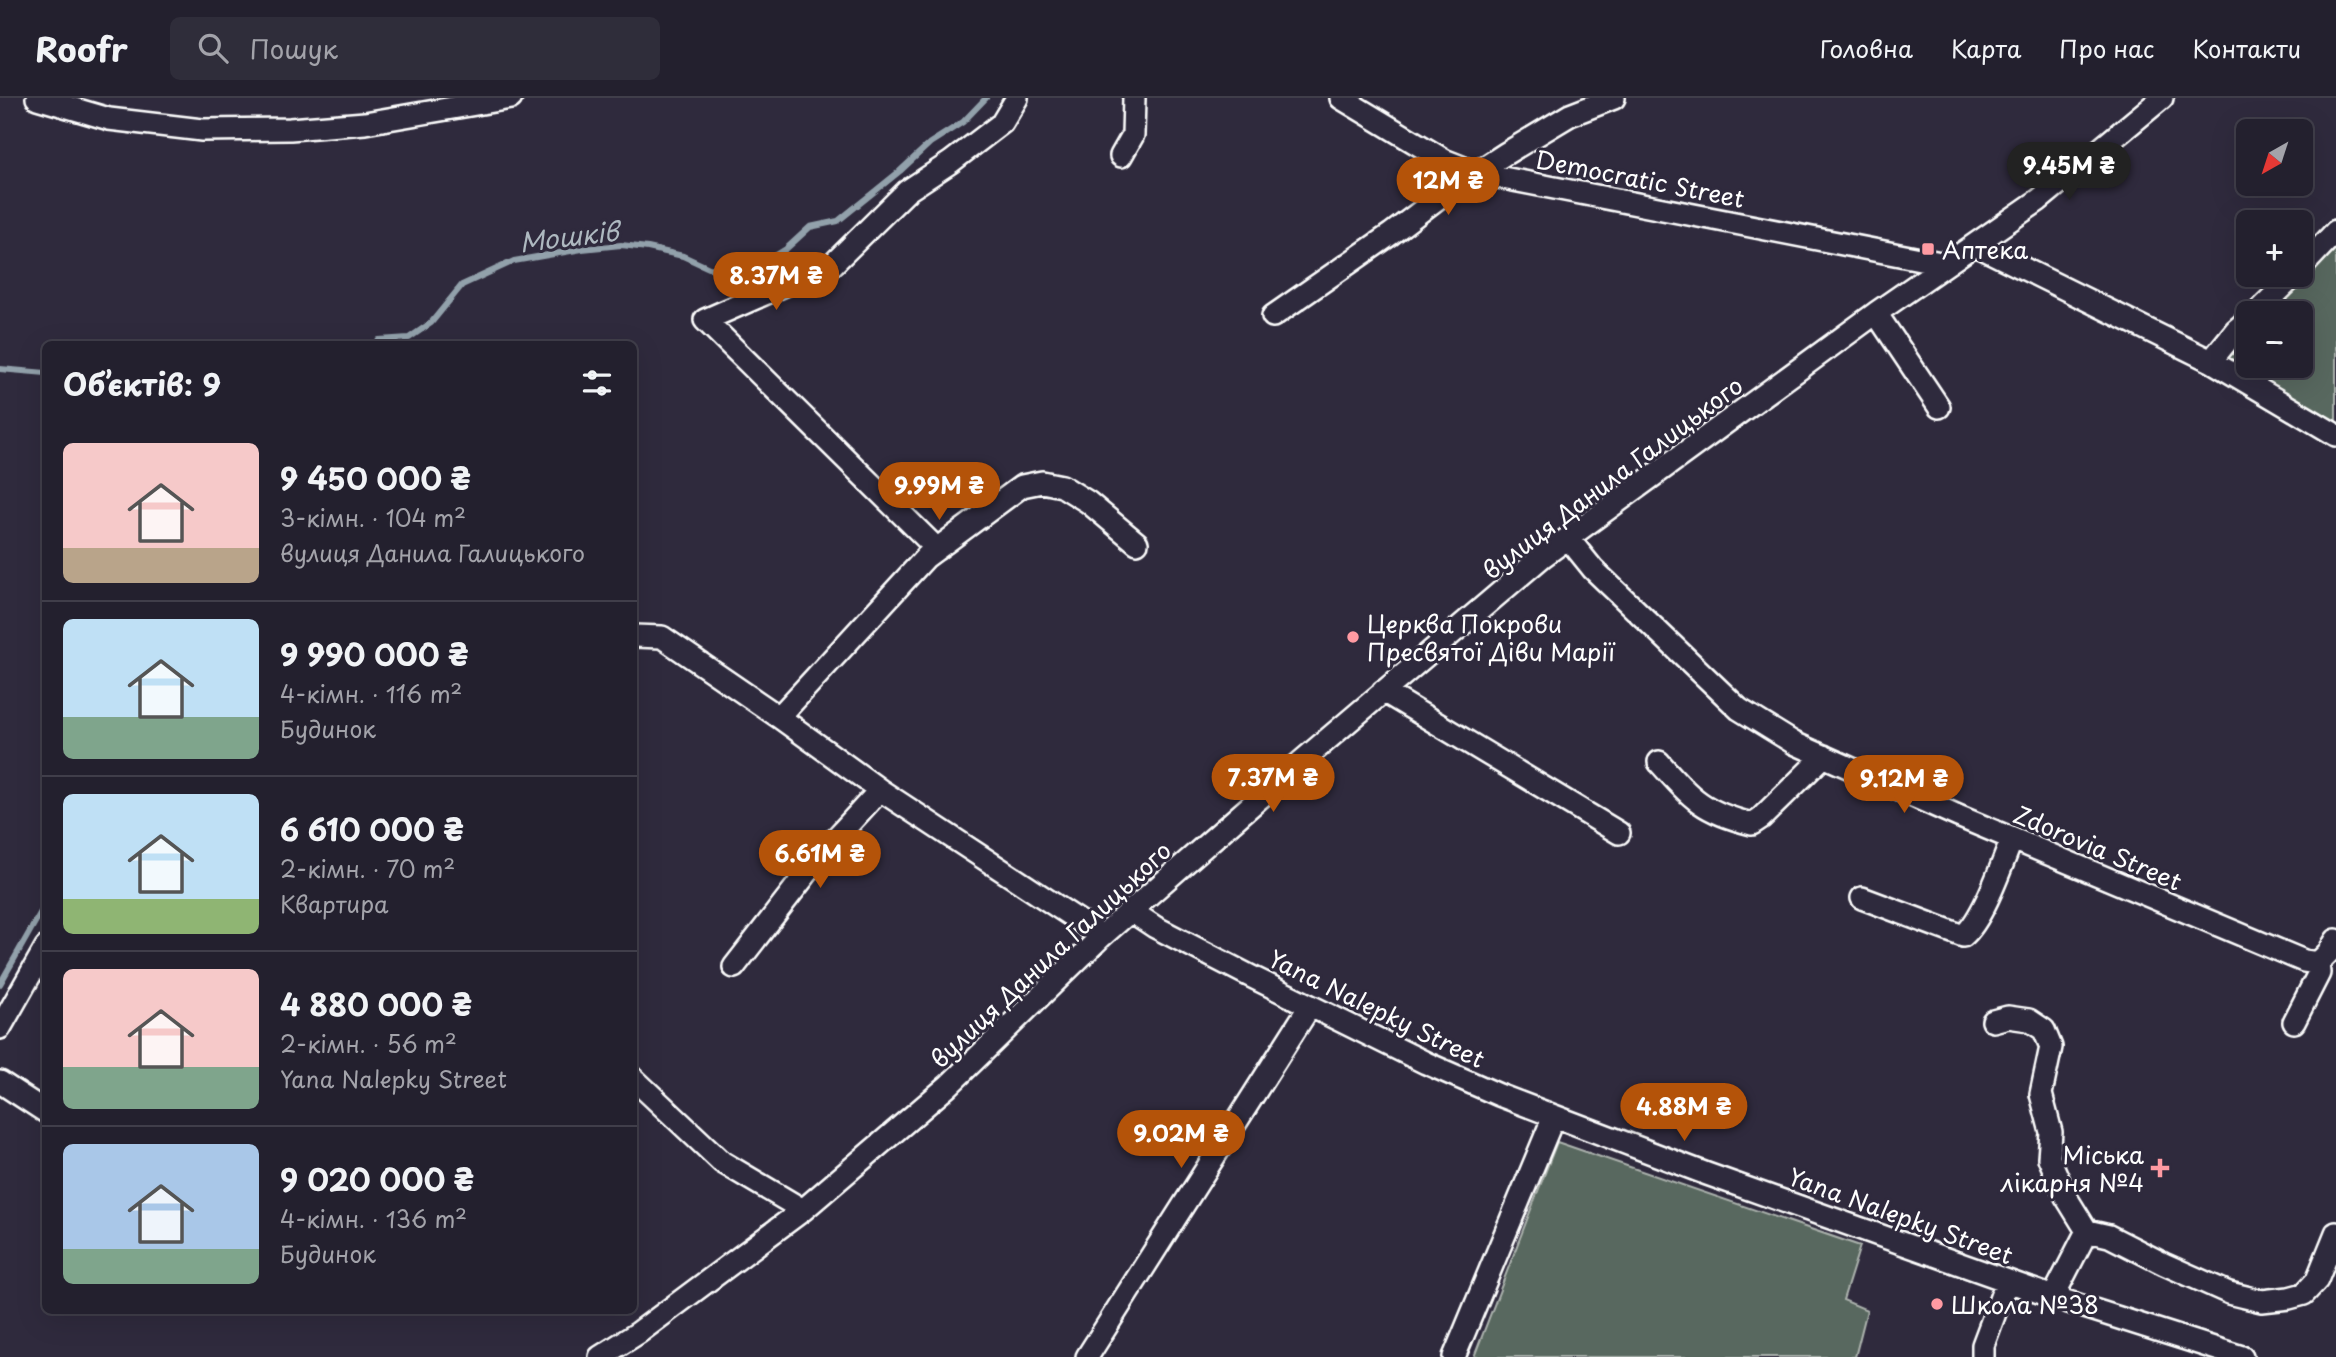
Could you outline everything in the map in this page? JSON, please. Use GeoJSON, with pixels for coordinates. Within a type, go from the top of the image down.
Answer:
{"type":"FeatureCollection","features":[{"type":"Feature","properties":{"kind":"street"},"geometry":{"type":"LineString","coordinates":[[37,98],[109,119],[214,130],[290,129],[365,123],[511,98]]}},
{"type":"Feature","properties":{"kind":"street"},"geometry":{"type":"LineString","coordinates":[[937,549],[705,320],[833,264],[907,191],[1002,123],[1017,98]]}},
{"type":"Feature","properties":{"kind":"street"},"geometry":{"type":"LineString","coordinates":[[1121,156],[1133,135],[1133,98]]}},
{"type":"Feature","properties":{"kind":"street","name":"Democratic Street"},"geometry":{"type":"LineString","coordinates":[[1341,98],[1444,160],[1477,173],[1946,264]]}},
{"type":"Feature","properties":{"kind":"street"},"geometry":{"type":"LineString","coordinates":[[1273,316],[1477,173],[1570,115],[1614,98]]}},
{"type":"Feature","properties":{"kind":"street","name":"вулиця Данила Галицького"},"geometry":{"type":"LineString","coordinates":[[600,1357],[638,1333],[803,1210],[948,1086],[1102,936],[1542,557],[1876,313],[2039,200],[2162,98]]}},
{"type":"Feature","properties":{"kind":"street"},"geometry":{"type":"LineString","coordinates":[[2313,255],[2336,231]]}},
{"type":"Feature","properties":{"kind":"street"},"geometry":{"type":"LineString","coordinates":[[1976,245],[2211,361],[2336,435]]}},
{"type":"Feature","properties":{"kind":"street"},"geometry":{"type":"LineString","coordinates":[[2268,301],[2282,287]]}},
{"type":"Feature","properties":{"kind":"street"},"geometry":{"type":"LineString","coordinates":[[1876,313],[1939,407]]}},
{"type":"Feature","properties":{"kind":"street"},"geometry":{"type":"LineString","coordinates":[[2211,361],[2236,330]]}},
{"type":"Feature","properties":{"kind":"street"},"geometry":{"type":"LineString","coordinates":[[779,717],[926,557],[1022,486],[1042,482],[1062,486],[1088,502],[1137,543]]}},
{"type":"Feature","properties":{"kind":"street","name":"Zdorovia Street"},"geometry":{"type":"LineString","coordinates":[[1568,538],[1593,569],[1739,709],[1794,743],[2012,839],[2304,961],[2318,963]]}},
{"type":"Feature","properties":{"kind":"street"},"geometry":{"type":"LineString","coordinates":[[637,636],[662,637],[880,790],[1102,936]]}},
{"type":"Feature","properties":{"kind":"street"},"geometry":{"type":"LineString","coordinates":[[1384,691],[1619,833]]}},
{"type":"Feature","properties":{"kind":"street"},"geometry":{"type":"LineString","coordinates":[[1659,762],[1701,806],[1727,818],[1752,824],[1762,818],[1824,756]]}},
{"type":"Feature","properties":{"kind":"street"},"geometry":{"type":"LineString","coordinates":[[734,967],[824,851],[880,790]]}},
{"type":"Feature","properties":{"kind":"street"},"geometry":{"type":"LineString","coordinates":[[1862,898],[1963,936],[1971,930],[1980,913],[2012,839]]}},
{"type":"Feature","properties":{"kind":"street","name":"Yana Nalepky Street"},"geometry":{"type":"LineString","coordinates":[[1131,911],[1155,927],[1310,1006],[1426,1063],[1499,1095],[1707,1174],[2007,1281],[2229,1355]]}},
{"type":"Feature","properties":{"kind":"street"},"geometry":{"type":"LineString","coordinates":[[2294,1022],[2319,973],[2318,963],[2336,940]]}},
{"type":"Feature","properties":{"kind":"street"},"geometry":{"type":"LineString","coordinates":[[0,1028],[42,954]]}},
{"type":"Feature","properties":{"kind":"street"},"geometry":{"type":"LineString","coordinates":[[1087,1357],[1310,1006]]}},
{"type":"Feature","properties":{"kind":"street"},"geometry":{"type":"LineString","coordinates":[[1993,1021],[2008,1017],[2028,1020],[2044,1030],[2051,1047],[2041,1094],[2051,1132],[2049,1158],[2066,1197],[2087,1231],[2109,1236],[2229,1293],[2262,1301],[2304,1294],[2317,1280],[2336,1233]]}},
{"type":"Feature","properties":{"kind":"street"},"geometry":{"type":"LineString","coordinates":[[0,1082],[42,1109]]}},
{"type":"Feature","properties":{"kind":"street"},"geometry":{"type":"LineString","coordinates":[[637,1082],[722,1162],[803,1210]]}},
{"type":"Feature","properties":{"kind":"street"},"geometry":{"type":"LineString","coordinates":[[1454,1357],[1554,1116]]}},
{"type":"Feature","properties":{"kind":"street"},"geometry":{"type":"LineString","coordinates":[[2053,1297],[2087,1231]]}},
{"type":"Feature","properties":{"kind":"street"},"geometry":{"type":"LineString","coordinates":[[1983,1357],[1983,1345],[2007,1281]]}},
{"type":"Feature","properties":{"kind":"shaded area"},"geometry":{"type":"Polygon","coordinates":[[[2336,221],[2336,422],[2254,378],[2313,378],[2313,301],[2260,301],[2273,287],[2313,287],[2313,245],[2336,221]]]}},
{"type":"Feature","properties":{"kind":"shaded area"},"geometry":{"type":"Polygon","coordinates":[[[2236,326],[2236,368],[2209,354],[2236,326]]]}},
{"type":"Feature","properties":{"kind":"shaded area"},"geometry":{"type":"Polygon","coordinates":[[[1557,1142],[1860,1246],[1843,1300],[1867,1310],[1855,1357],[1474,1357],[1557,1142]]]}},
{"type":"Feature","properties":{"kind":"waterway","name":"Мошків"},"geometry":{"type":"LineString","coordinates":[[378,341],[409,338],[431,323],[462,285],[514,261],[621,245],[683,256],[709,268],[752,270],[786,249],[810,227],[838,221],[930,143],[963,122],[986,98]]}},
{"type":"Feature","properties":{"kind":"waterway","name":"Мошків"},"geometry":{"type":"LineString","coordinates":[[0,369],[42,373]]}},
{"type":"Feature","properties":{"kind":"waterway"},"geometry":{"type":"LineString","coordinates":[[0,984],[42,910]]}},
{"type":"Feature","properties":{"kind":"place","name":"Аптека"},"geometry":{"type":"Point","coordinates":[1928,249]}},
{"type":"Feature","properties":{"kind":"place","name":"Церква Покрови Пресвятої Діви Марії"},"geometry":{"type":"Point","coordinates":[1353,637]}},
{"type":"Feature","properties":{"kind":"place","name":"Міська лікарня №4"},"geometry":{"type":"Point","coordinates":[2160,1168]}},
{"type":"Feature","properties":{"kind":"place","name":"Школа №38"},"geometry":{"type":"Point","coordinates":[1937,1304]}}]}
